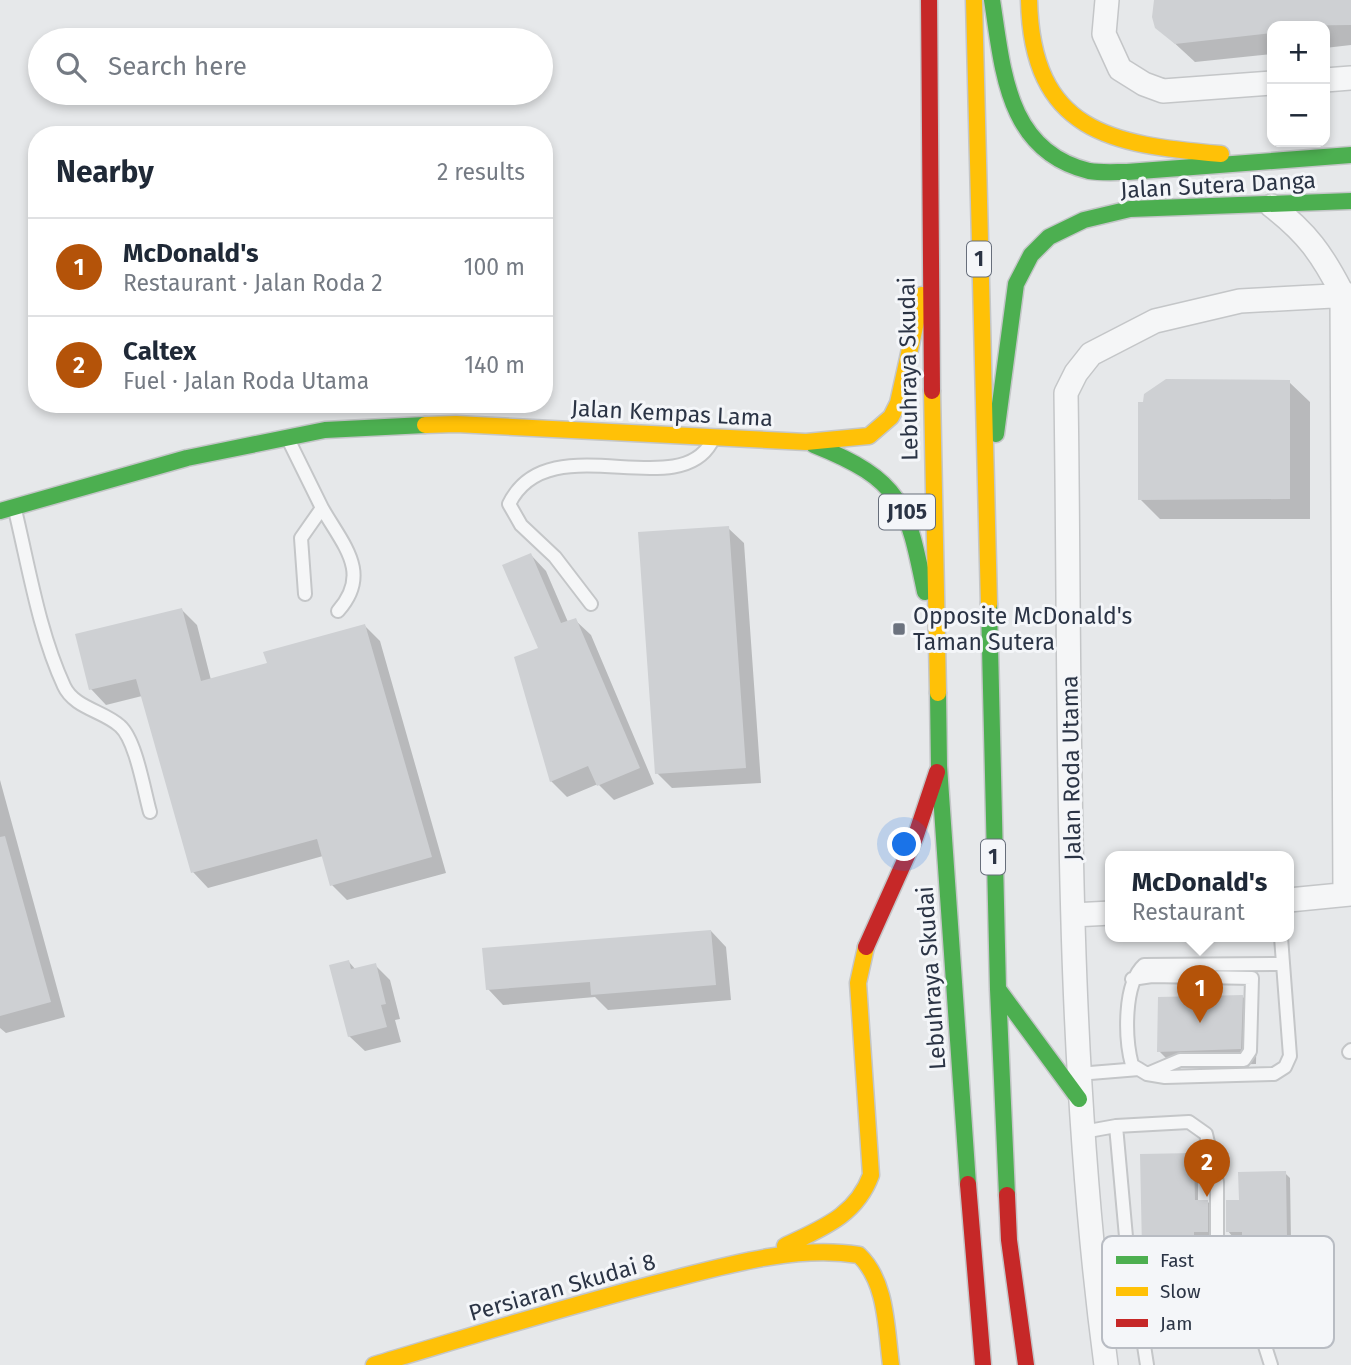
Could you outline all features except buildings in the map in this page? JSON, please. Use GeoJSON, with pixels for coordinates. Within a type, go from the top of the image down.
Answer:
{"type":"FeatureCollection","features":[{"type":"Feature","properties":{"kind":"main road","name":"Lebuhraya Skudai"},"geometry":{"type":"LineString","coordinates":[[929,0],[929,263],[934,635],[939,766],[978,1329],[983,1365]]}},
{"type":"Feature","properties":{"kind":"main road","name":"1"},"geometry":{"type":"LineString","coordinates":[[974,0],[998,989],[1009,1240],[1026,1365]]}},
{"type":"Feature","properties":{"kind":"main road","name":"Jalan Sutera Danga"},"geometry":{"type":"LineString","coordinates":[[992,0],[1005,82],[1015,113],[1035,140],[1059,159],[1090,171],[1128,173],[1272,159],[1351,155]]}},
{"type":"Feature","properties":{"kind":"main road"},"geometry":{"type":"LineString","coordinates":[[1029,0],[1028,29],[1034,57],[1058,101],[1098,132],[1147,147],[1272,159]]}},
{"type":"Feature","properties":{"kind":"main road","name":"Jalan Sutera Danga"},"geometry":{"type":"LineString","coordinates":[[985,518],[1016,284],[1031,255],[1049,237],[1084,220],[1130,209],[1272,206],[1351,201]]}},
{"type":"Feature","properties":{"kind":"main road","name":"Jalan Kempas Lama"},"geometry":{"type":"LineString","coordinates":[[7,509],[187,458],[325,430],[456,424],[806,442],[870,436],[891,417],[902,384],[929,263]]}},
{"type":"Feature","properties":{"kind":"main road","name":"Jalan Kempas Lama"},"geometry":{"type":"LineString","coordinates":[[806,442],[867,467],[893,491],[906,510],[934,635]]}},
{"type":"Feature","properties":{"kind":"main road"},"geometry":{"type":"LineString","coordinates":[[764,1256],[845,1216],[857,1208],[867,1193],[871,1175],[858,983],[861,958],[892,880],[914,840],[939,766]]}},
{"type":"Feature","properties":{"kind":"main road"},"geometry":{"type":"LineString","coordinates":[[998,989],[1079,1099]]}},
{"type":"Feature","properties":{"kind":"main road"},"geometry":{"type":"LineString","coordinates":[[764,1256],[839,1248],[857,1253],[869,1263],[876,1280],[891,1365]]}},
{"type":"Feature","properties":{"kind":"main road","name":"Persiaran Skudai 8"},"geometry":{"type":"LineString","coordinates":[[374,1365],[696,1272],[764,1256]]}},
{"type":"Feature","properties":{"kind":"main road"},"geometry":{"type":"LineString","coordinates":[[976,1365],[978,1329]]}},
{"type":"Feature","properties":{"kind":"street"},"geometry":{"type":"LineString","coordinates":[[1107,0],[1104,34],[1120,69],[1144,85],[1163,90],[1267,83]]}},
{"type":"Feature","properties":{"kind":"street"},"geometry":{"type":"LineString","coordinates":[[1330,80],[1351,78]]}},
{"type":"Feature","properties":{"kind":"street"},"geometry":{"type":"LineString","coordinates":[[1272,206],[1301,229],[1324,258],[1346,294],[1348,894],[1294,899]]}},
{"type":"Feature","properties":{"kind":"street","name":"Jalan Roda Utama"},"geometry":{"type":"LineString","coordinates":[[1102,1332],[1092,1258],[1078,1074],[1073,915],[1066,393],[1076,373],[1091,354],[1155,321],[1240,301],[1346,294]]}},
{"type":"Feature","properties":{"kind":"street"},"geometry":{"type":"LineString","coordinates":[[1073,915],[1105,913]]}},
{"type":"Feature","properties":{"kind":"lane"},"geometry":{"type":"LineString","coordinates":[[287,438],[354,569],[354,588],[338,611]]}},
{"type":"Feature","properties":{"kind":"lane"},"geometry":{"type":"LineString","coordinates":[[592,604],[555,557],[513,514],[509,504],[514,494],[537,472],[580,465],[653,468],[693,462],[714,439]]}},
{"type":"Feature","properties":{"kind":"lane"},"geometry":{"type":"LineString","coordinates":[[305,594],[301,538],[322,508]]}},
{"type":"Feature","properties":{"kind":"lane"},"geometry":{"type":"LineString","coordinates":[[7,509],[65,688],[76,701],[121,726],[129,738],[150,811]]}},
{"type":"Feature","properties":{"kind":"lane"},"geometry":{"type":"LineString","coordinates":[[1281,942],[1290,1056],[1286,1067],[1275,1074],[1165,1077],[1132,1065],[1129,1054],[1128,995],[1132,979],[1144,965],[1282,964]]}},
{"type":"Feature","properties":{"kind":"lane"},"geometry":{"type":"LineString","coordinates":[[1078,1074],[1143,1071],[1180,1060],[1244,1060],[1250,1051],[1252,978],[1152,976],[1132,979]]}},
{"type":"Feature","properties":{"kind":"lane"},"geometry":{"type":"LineString","coordinates":[[1083,1132],[1116,1126],[1189,1122],[1206,1134],[1217,1182],[1217,1236]]}},
{"type":"Feature","properties":{"kind":"lane"},"geometry":{"type":"LineString","coordinates":[[1116,1126],[1126,1236]]}},
{"type":"Feature","properties":{"kind":"lane"},"geometry":{"type":"LineString","coordinates":[[1092,1258],[1102,1258]]}},
{"type":"Feature","properties":{"kind":"lane"},"geometry":{"type":"LineString","coordinates":[[1266,1348],[1271,1365]]}},
{"type":"Feature","properties":{"kind":"traffic: fast"},"geometry":{"type":"LineString","coordinates":[[992,0],[1000,53],[1014,104],[1025,126],[1040,146],[1061,161],[1089,171],[1127,172],[1351,155]]}},
{"type":"Feature","properties":{"kind":"traffic: fast"},"geometry":{"type":"LineString","coordinates":[[996,434],[1016,284],[1031,255],[1049,237],[1084,220],[1130,209],[1351,201]]}},
{"type":"Feature","properties":{"kind":"traffic: fast"},"geometry":{"type":"LineString","coordinates":[[0,511],[187,458],[325,430],[425,425]]}},
{"type":"Feature","properties":{"kind":"traffic: fast"},"geometry":{"type":"LineString","coordinates":[[814,445],[866,470],[896,499],[912,537],[925,592]]}},
{"type":"Feature","properties":{"kind":"traffic: fast"},"geometry":{"type":"LineString","coordinates":[[989,604],[998,989],[1007,1195]]}},
{"type":"Feature","properties":{"kind":"traffic: fast"},"geometry":{"type":"LineString","coordinates":[[938,693],[939,766],[968,1184]]}},
{"type":"Feature","properties":{"kind":"traffic: fast"},"geometry":{"type":"LineString","coordinates":[[998,989],[1079,1099]]}},
{"type":"Feature","properties":{"kind":"traffic: slow"},"geometry":{"type":"LineString","coordinates":[[974,0],[989,604]]}},
{"type":"Feature","properties":{"kind":"traffic: slow"},"geometry":{"type":"LineString","coordinates":[[1029,0],[1034,44],[1045,78],[1062,104],[1085,123],[1113,136],[1145,145],[1221,154]]}},
{"type":"Feature","properties":{"kind":"traffic: slow"},"geometry":{"type":"LineString","coordinates":[[425,425],[456,424],[806,442],[869,436],[891,417],[898,403],[922,295]]}},
{"type":"Feature","properties":{"kind":"traffic: slow"},"geometry":{"type":"LineString","coordinates":[[932,391],[938,693]]}},
{"type":"Feature","properties":{"kind":"traffic: slow"},"geometry":{"type":"LineString","coordinates":[[785,1246],[825,1226],[847,1211],[865,1189],[871,1175],[858,983],[866,947]]}},
{"type":"Feature","properties":{"kind":"traffic: slow"},"geometry":{"type":"LineString","coordinates":[[374,1365],[555,1311],[713,1269],[762,1258],[811,1253],[859,1255],[868,1266],[884,1306],[891,1365]]}},
{"type":"Feature","properties":{"kind":"traffic: jam"},"geometry":{"type":"LineString","coordinates":[[929,0],[932,391]]}},
{"type":"Feature","properties":{"kind":"traffic: jam"},"geometry":{"type":"LineString","coordinates":[[866,947],[915,838],[937,772]]}},
{"type":"Feature","properties":{"kind":"traffic: jam"},"geometry":{"type":"LineString","coordinates":[[968,1184],[983,1365]]}},
{"type":"Feature","properties":{"kind":"traffic: jam"},"geometry":{"type":"LineString","coordinates":[[1007,1195],[1009,1240],[1026,1365]]}},
{"type":"Feature","properties":{"kind":"place","name":"Opposite McDonald's Taman Sutera"},"geometry":{"type":"Point","coordinates":[899,629]}},
{"type":"Feature","properties":{"kind":"place","name":"McDonald's"},"geometry":{"type":"Point","coordinates":[1200,1023]}},
{"type":"Feature","properties":{"kind":"place","name":"Caltex"},"geometry":{"type":"Point","coordinates":[1207,1197]}}]}
